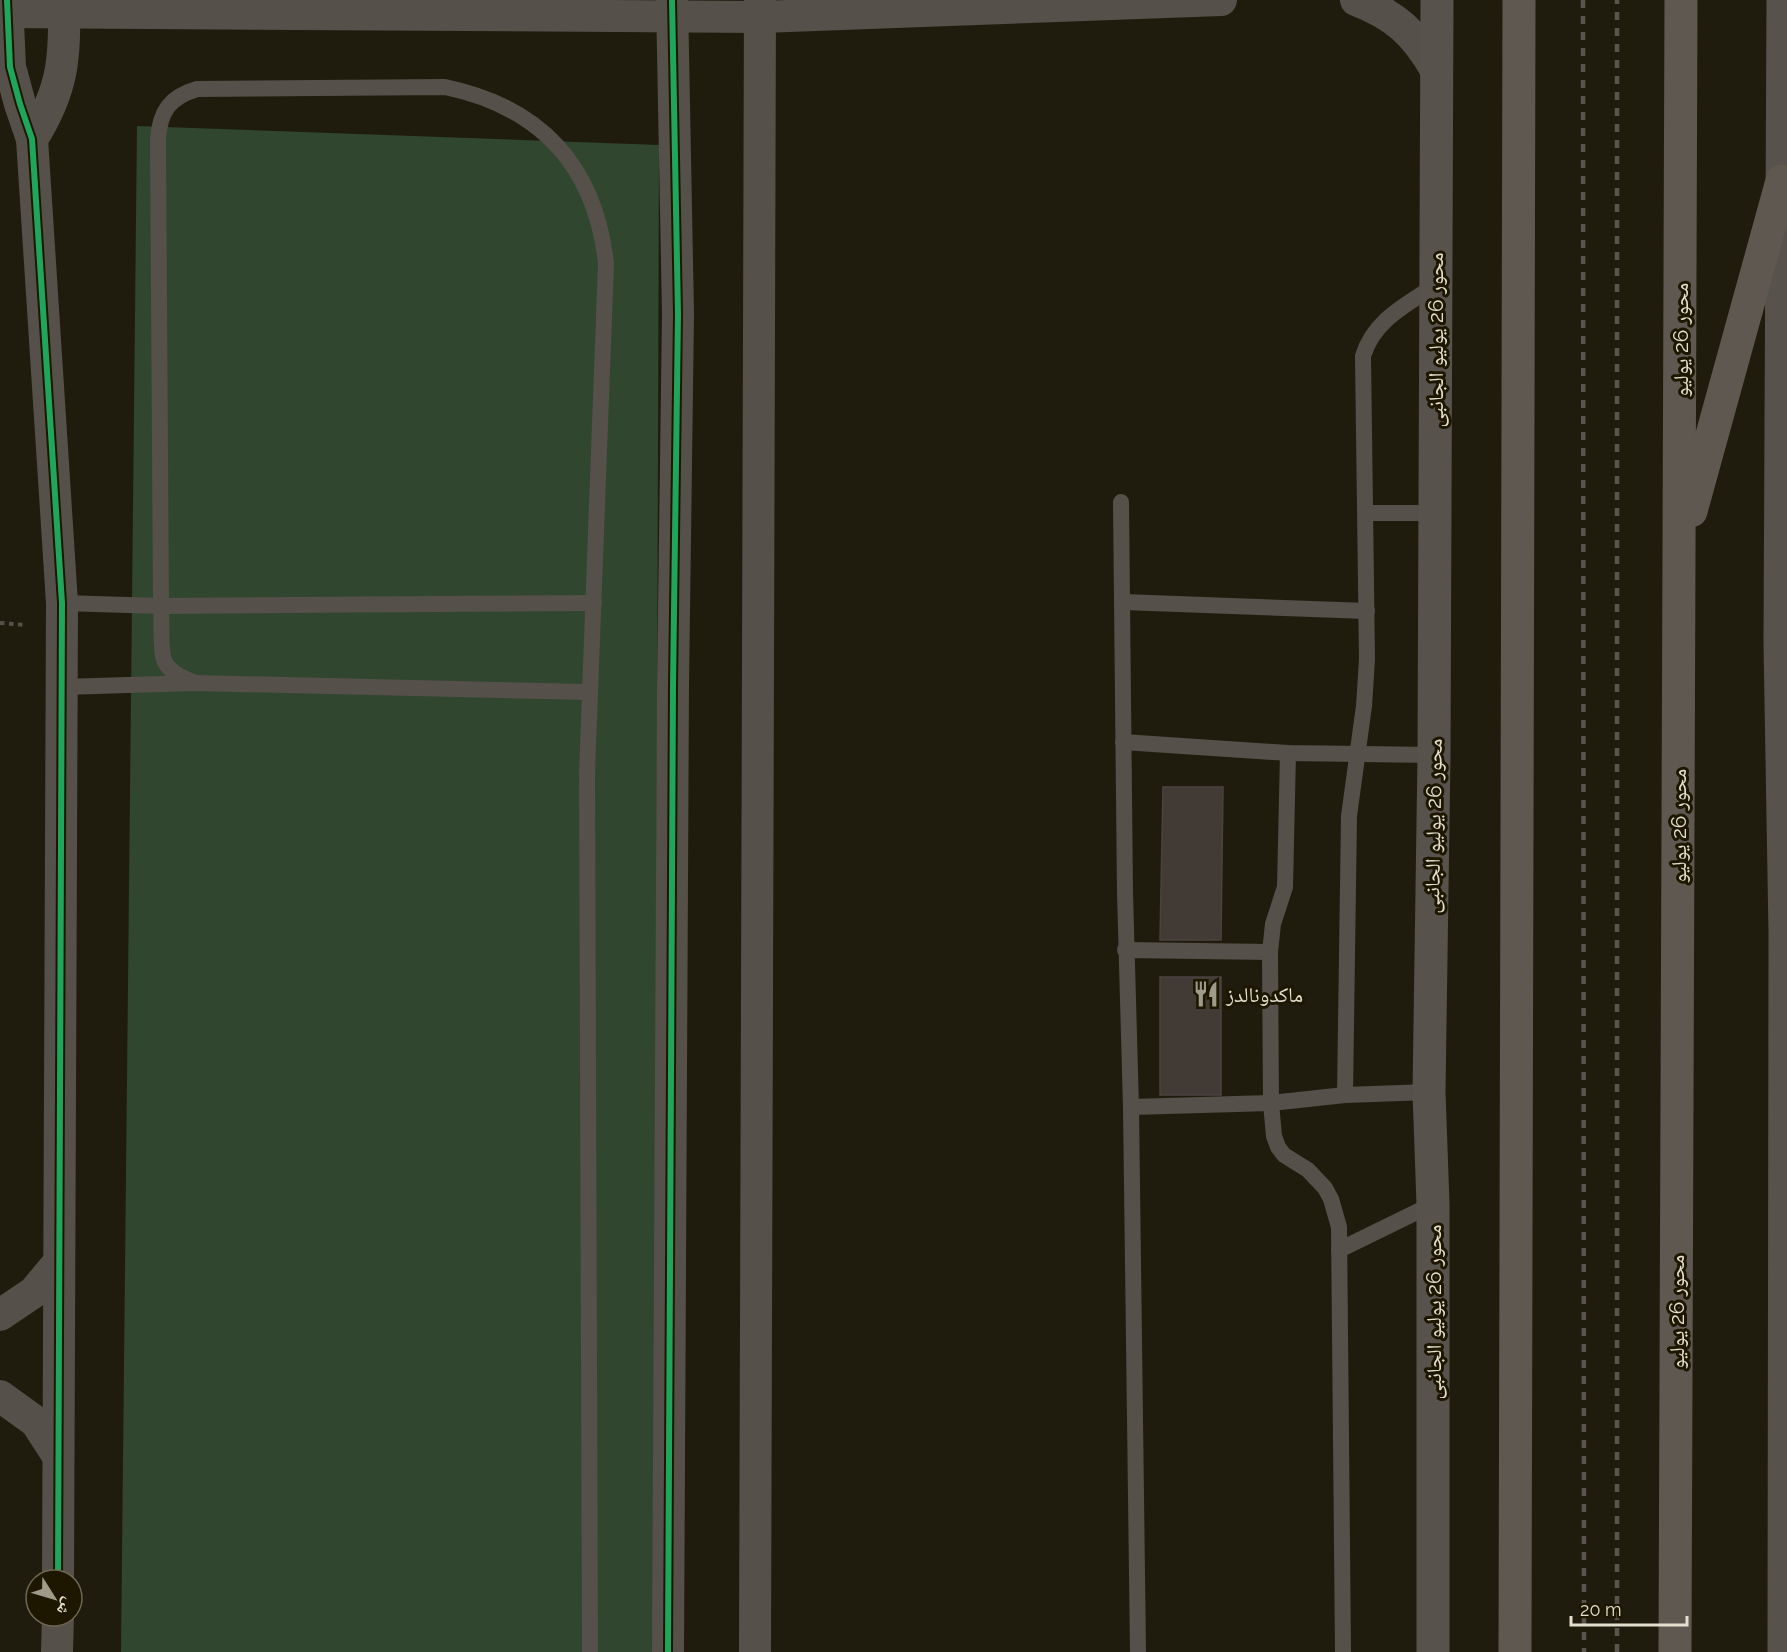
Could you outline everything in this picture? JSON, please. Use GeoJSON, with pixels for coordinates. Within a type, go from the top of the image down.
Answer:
{"type":"FeatureCollection","features":[{"type":"Feature","properties":{"kind":"highway"},"geometry":{"type":"LineString","coordinates":[[1515,1652],[1519,0]]}},
{"type":"Feature","properties":{"kind":"highway","name":"محور 26 يوليو"},"geometry":{"type":"LineString","coordinates":[[1675,1652],[1681,0]]}},
{"type":"Feature","properties":{"kind":"highway"},"geometry":{"type":"LineString","coordinates":[[1680,554],[1782,181]]}},
{"type":"Feature","properties":{"kind":"main road","name":"محور 26 يوليو الجانبى"},"geometry":{"type":"LineString","coordinates":[[1432,1652],[1433,1204],[1429,1092],[1434,755],[1437,0]]}},
{"type":"Feature","properties":{"kind":"main road"},"geometry":{"type":"LineString","coordinates":[[1783,0],[1784,1652]]}},
{"type":"Feature","properties":{"kind":"street"},"geometry":{"type":"LineString","coordinates":[[58,1568],[62,603],[32,139],[10,67],[5,8],[64,6],[760,9],[1221,0]]}},
{"type":"Feature","properties":{"kind":"street"},"geometry":{"type":"LineString","coordinates":[[1356,0],[1375,7],[1394,18],[1411,32],[1436,69]]}},
{"type":"Feature","properties":{"kind":"street"},"geometry":{"type":"LineString","coordinates":[[32,139],[44,120],[60,75],[64,52],[64,6]]}},
{"type":"Feature","properties":{"kind":"street"},"geometry":{"type":"LineString","coordinates":[[668,1652],[673,686],[678,314],[673,8]]}},
{"type":"Feature","properties":{"kind":"street"},"geometry":{"type":"LineString","coordinates":[[755,1652],[760,9]]}},
{"type":"Feature","properties":{"kind":"street"},"geometry":{"type":"LineString","coordinates":[[0,1316],[34,1292],[59,1262]]}},
{"type":"Feature","properties":{"kind":"street"},"geometry":{"type":"LineString","coordinates":[[0,1396],[36,1422],[58,1456]]}},
{"type":"Feature","properties":{"kind":"street"},"geometry":{"type":"LineString","coordinates":[[57,1652],[58,1628]]}},
{"type":"Feature","properties":{"kind":"lane"},"geometry":{"type":"LineString","coordinates":[[195,683],[181,677],[164,660],[161,606],[159,124],[165,110],[173,100],[197,89],[445,87],[470,92],[518,113],[558,146],[587,188],[597,212],[606,263],[587,774],[590,1652]]}},
{"type":"Feature","properties":{"kind":"lane"},"geometry":{"type":"LineString","coordinates":[[1345,1095],[1349,816],[1364,706],[1367,659],[1364,356],[1367,344],[1383,322],[1436,285]]}},
{"type":"Feature","properties":{"kind":"lane"},"geometry":{"type":"LineString","coordinates":[[1121,502],[1125,950],[1131,1107],[1138,1652]]}},
{"type":"Feature","properties":{"kind":"lane"},"geometry":{"type":"LineString","coordinates":[[1367,513],[1435,513]]}},
{"type":"Feature","properties":{"kind":"lane"},"geometry":{"type":"LineString","coordinates":[[1123,602],[1367,611]]}},
{"type":"Feature","properties":{"kind":"lane"},"geometry":{"type":"LineString","coordinates":[[62,603],[161,606],[594,603]]}},
{"type":"Feature","properties":{"kind":"lane"},"geometry":{"type":"LineString","coordinates":[[62,687],[195,683],[590,692]]}},
{"type":"Feature","properties":{"kind":"lane"},"geometry":{"type":"LineString","coordinates":[[1124,742],[1288,753],[1434,755]]}},
{"type":"Feature","properties":{"kind":"lane"},"geometry":{"type":"LineString","coordinates":[[1288,753],[1285,887],[1273,924],[1270,952],[1270,1103],[1274,1136],[1278,1147],[1284,1155],[1308,1170],[1325,1188],[1331,1199],[1339,1227],[1343,1652]]}},
{"type":"Feature","properties":{"kind":"lane"},"geometry":{"type":"LineString","coordinates":[[1125,950],[1270,952]]}},
{"type":"Feature","properties":{"kind":"lane"},"geometry":{"type":"LineString","coordinates":[[1131,1107],[1270,1103],[1345,1095],[1429,1092]]}},
{"type":"Feature","properties":{"kind":"lane"},"geometry":{"type":"LineString","coordinates":[[1339,1250],[1433,1204]]}},
{"type":"Feature","properties":{"kind":"green space"},"geometry":{"type":"Polygon","coordinates":[[[137,126],[659,145],[654,1652],[121,1652],[137,126]]]}},
{"type":"Feature","properties":{"kind":"building"},"geometry":{"type":"Polygon","coordinates":[[[1163,787],[1223,787],[1221,940],[1160,940],[1163,787]]]}},
{"type":"Feature","properties":{"kind":"building"},"geometry":{"type":"Polygon","coordinates":[[[1160,977],[1221,977],[1221,1095],[1160,1095],[1160,977]]]}},
{"type":"Feature","properties":{"kind":"railway"},"geometry":{"type":"LineString","coordinates":[[1583,0],[1584,1652]]}},
{"type":"Feature","properties":{"kind":"railway"},"geometry":{"type":"LineString","coordinates":[[1617,0],[1617,1652]]}},
{"type":"Feature","properties":{"kind":"cycle path"},"geometry":{"type":"LineString","coordinates":[[7,0],[10,67],[32,139],[62,603],[58,1568]]}},
{"type":"Feature","properties":{"kind":"cycle path"},"geometry":{"type":"LineString","coordinates":[[668,1652],[673,686],[678,314],[672,0]]}},
{"type":"Feature","properties":{"kind":"place","name":"ماكدونالدز"},"geometry":{"type":"Point","coordinates":[1206,994]}}]}
